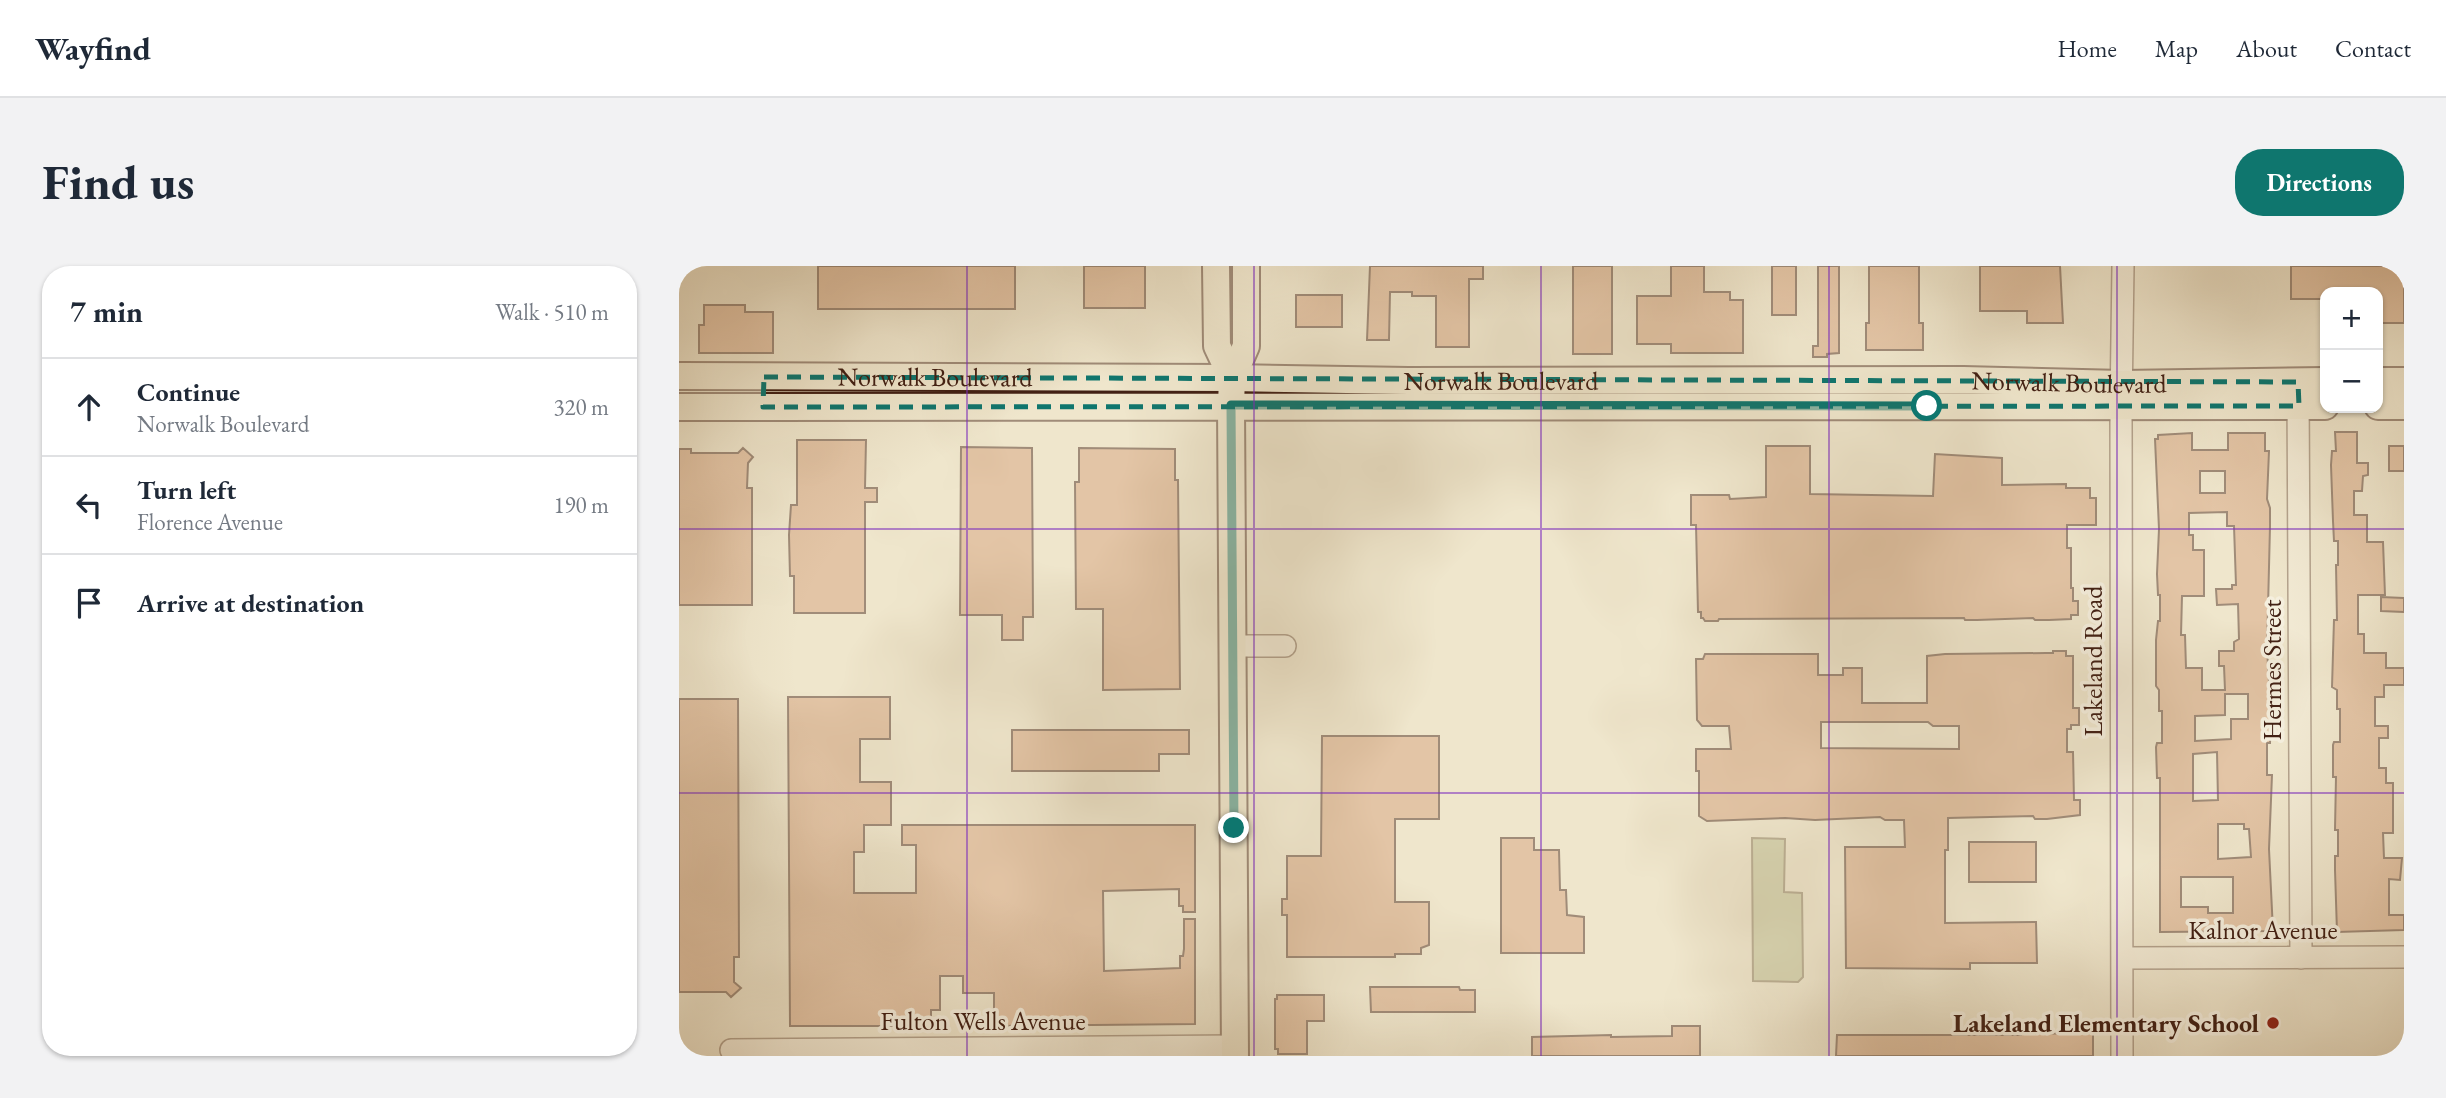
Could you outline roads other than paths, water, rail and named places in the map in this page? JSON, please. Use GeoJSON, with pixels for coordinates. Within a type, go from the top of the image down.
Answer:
{"type":"FeatureCollection","features":[{"type":"Feature","properties":{"kind":"main road"},"geometry":{"type":"LineString","coordinates":[[1216,266],[1217,346],[1232,378]]}},
{"type":"Feature","properties":{"kind":"main road"},"geometry":{"type":"LineString","coordinates":[[1234,1051],[1231,405],[1232,378],[1246,346],[1246,266]]}},
{"type":"Feature","properties":{"kind":"main road","name":"Norwalk Boulevard"},"geometry":{"type":"LineString","coordinates":[[679,376],[1408,381],[1963,380],[2121,396]]}},
{"type":"Feature","properties":{"kind":"main road"},"geometry":{"type":"LineString","coordinates":[[763,407],[764,377]]}},
{"type":"Feature","properties":{"kind":"main road"},"geometry":{"type":"LineString","coordinates":[[2383,381],[2404,381]]}},
{"type":"Feature","properties":{"kind":"main road","name":"Norwalk Boulevard"},"geometry":{"type":"LineString","coordinates":[[2299,394],[2320,384]]}},
{"type":"Feature","properties":{"kind":"main road","name":"Norwalk Boulevard"},"geometry":{"type":"LineString","coordinates":[[679,407],[1231,405],[2299,394],[2320,404]]}},
{"type":"Feature","properties":{"kind":"main road"},"geometry":{"type":"LineString","coordinates":[[2383,406],[2404,406]]}},
{"type":"Feature","properties":{"kind":"street","name":"Lakeland Road"},"geometry":{"type":"LineString","coordinates":[[2122,1056],[2123,266]]}},
{"type":"Feature","properties":{"kind":"street","name":"Hermes Street"},"geometry":{"type":"LineString","coordinates":[[2299,394],[2301,958]]}},
{"type":"Feature","properties":{"kind":"street"},"geometry":{"type":"LineString","coordinates":[[1234,646],[1285,646]]}},
{"type":"Feature","properties":{"kind":"street","name":"Kalnor Avenue"},"geometry":{"type":"LineString","coordinates":[[2123,958],[2404,957]]}},
{"type":"Feature","properties":{"kind":"street","name":"Fulton Wells Avenue"},"geometry":{"type":"LineString","coordinates":[[731,1050],[1234,1051]]}},
{"type":"Feature","properties":{"kind":"place","name":"Lakeland Elementary School"},"geometry":{"type":"Point","coordinates":[2273,1023]}}]}
